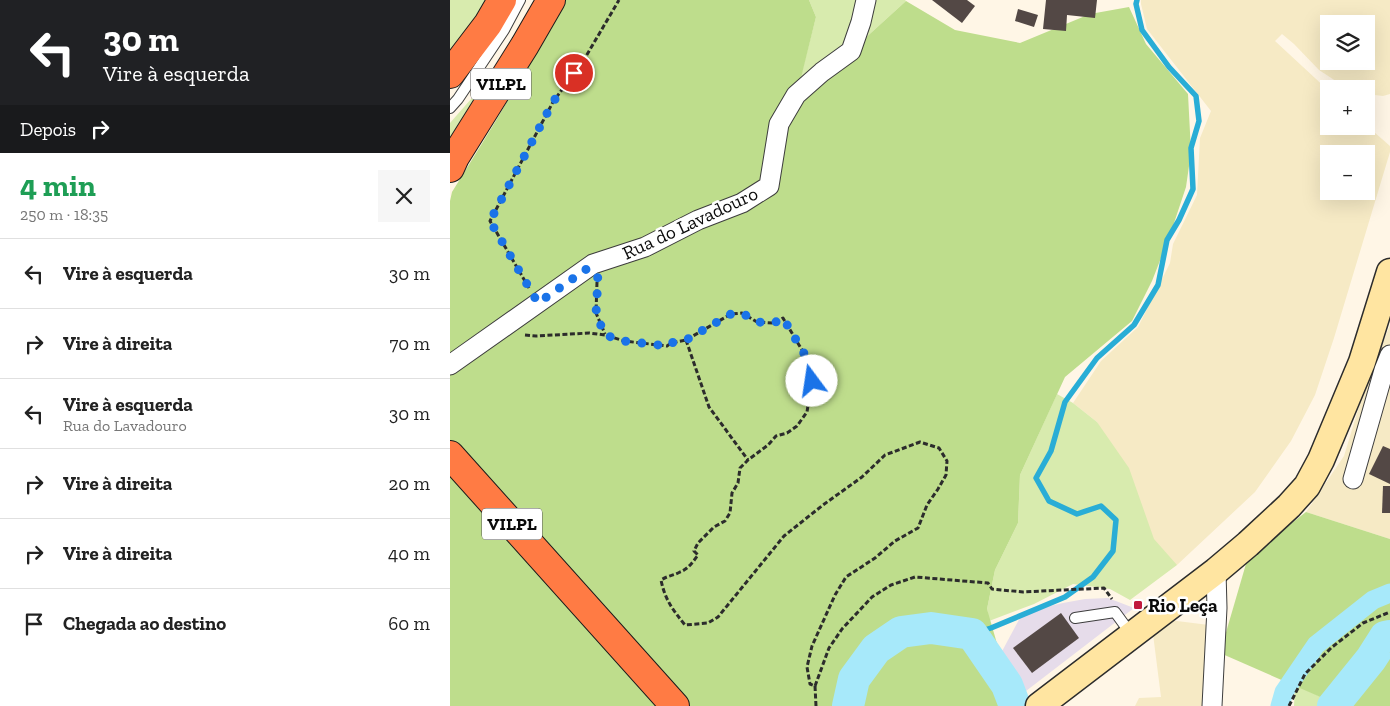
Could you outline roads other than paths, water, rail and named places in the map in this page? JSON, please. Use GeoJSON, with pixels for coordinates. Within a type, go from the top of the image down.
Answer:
{"type":"FeatureCollection","features":[{"type":"Feature","properties":{"kind":"highway","name":"VILPL"},"geometry":{"type":"LineString","coordinates":[[450,74],[488,24],[502,0]]}},
{"type":"Feature","properties":{"kind":"highway","name":"VILPL"},"geometry":{"type":"LineString","coordinates":[[450,168],[551,0]]}},
{"type":"Feature","properties":{"kind":"highway","name":"VILPL"},"geometry":{"type":"LineString","coordinates":[[450,455],[675,706]]}},
{"type":"Feature","properties":{"kind":"main road"},"geometry":{"type":"LineString","coordinates":[[1038,706],[1216,571],[1289,506],[1307,486],[1320,460],[1378,362],[1390,272]]}},
{"type":"Feature","properties":{"kind":"street","name":"Rua do Lavadouro"},"geometry":{"type":"LineString","coordinates":[[451,364],[593,264],[645,247],[698,220],[742,203],[769,186],[779,124],[796,95],[822,72],[851,51],[862,22],[866,0]]}},
{"type":"Feature","properties":{"kind":"street"},"geometry":{"type":"LineString","coordinates":[[1353,479],[1378,362]]}},
{"type":"Feature","properties":{"kind":"street"},"geometry":{"type":"LineString","coordinates":[[1212,706],[1217,608],[1216,571]]}},
{"type":"Feature","properties":{"kind":"lane","name":"VILPL"},"geometry":{"type":"LineString","coordinates":[[450,108],[504,30],[520,0]]}},
{"type":"Feature","properties":{"kind":"lane"},"geometry":{"type":"LineString","coordinates":[[1075,618],[1115,612],[1132,635]]}},
{"type":"Feature","properties":{"kind":"waterway"},"geometry":{"type":"LineString","coordinates":[[972,634],[1065,597],[1093,577],[1113,551],[1116,520],[1101,506],[1077,514],[1049,501],[1036,478],[1051,451],[1065,402],[1097,358],[1134,325],[1158,285],[1167,240],[1179,220],[1193,189],[1191,148],[1199,121],[1196,96],[1169,67],[1142,30],[1136,4],[1137,0]]}},
{"type":"Feature","properties":{"kind":"waterway"},"geometry":{"type":"LineString","coordinates":[[1280,706],[1284,692],[1316,645],[1373,600],[1390,593]]}},
{"type":"Feature","properties":{"kind":"waterway","name":"Rio Leça"},"geometry":{"type":"LineString","coordinates":[[848,706],[854,679],[876,649],[901,632],[931,628],[972,634],[1007,685],[1015,706]]}},
{"type":"Feature","properties":{"kind":"waterway","name":"Rio Leça"},"geometry":{"type":"LineString","coordinates":[[1333,706],[1371,659],[1385,637],[1390,636]]}},
{"type":"Feature","properties":{"kind":"place","name":"Rio Leça"},"geometry":{"type":"Point","coordinates":[1138,605]}}]}
